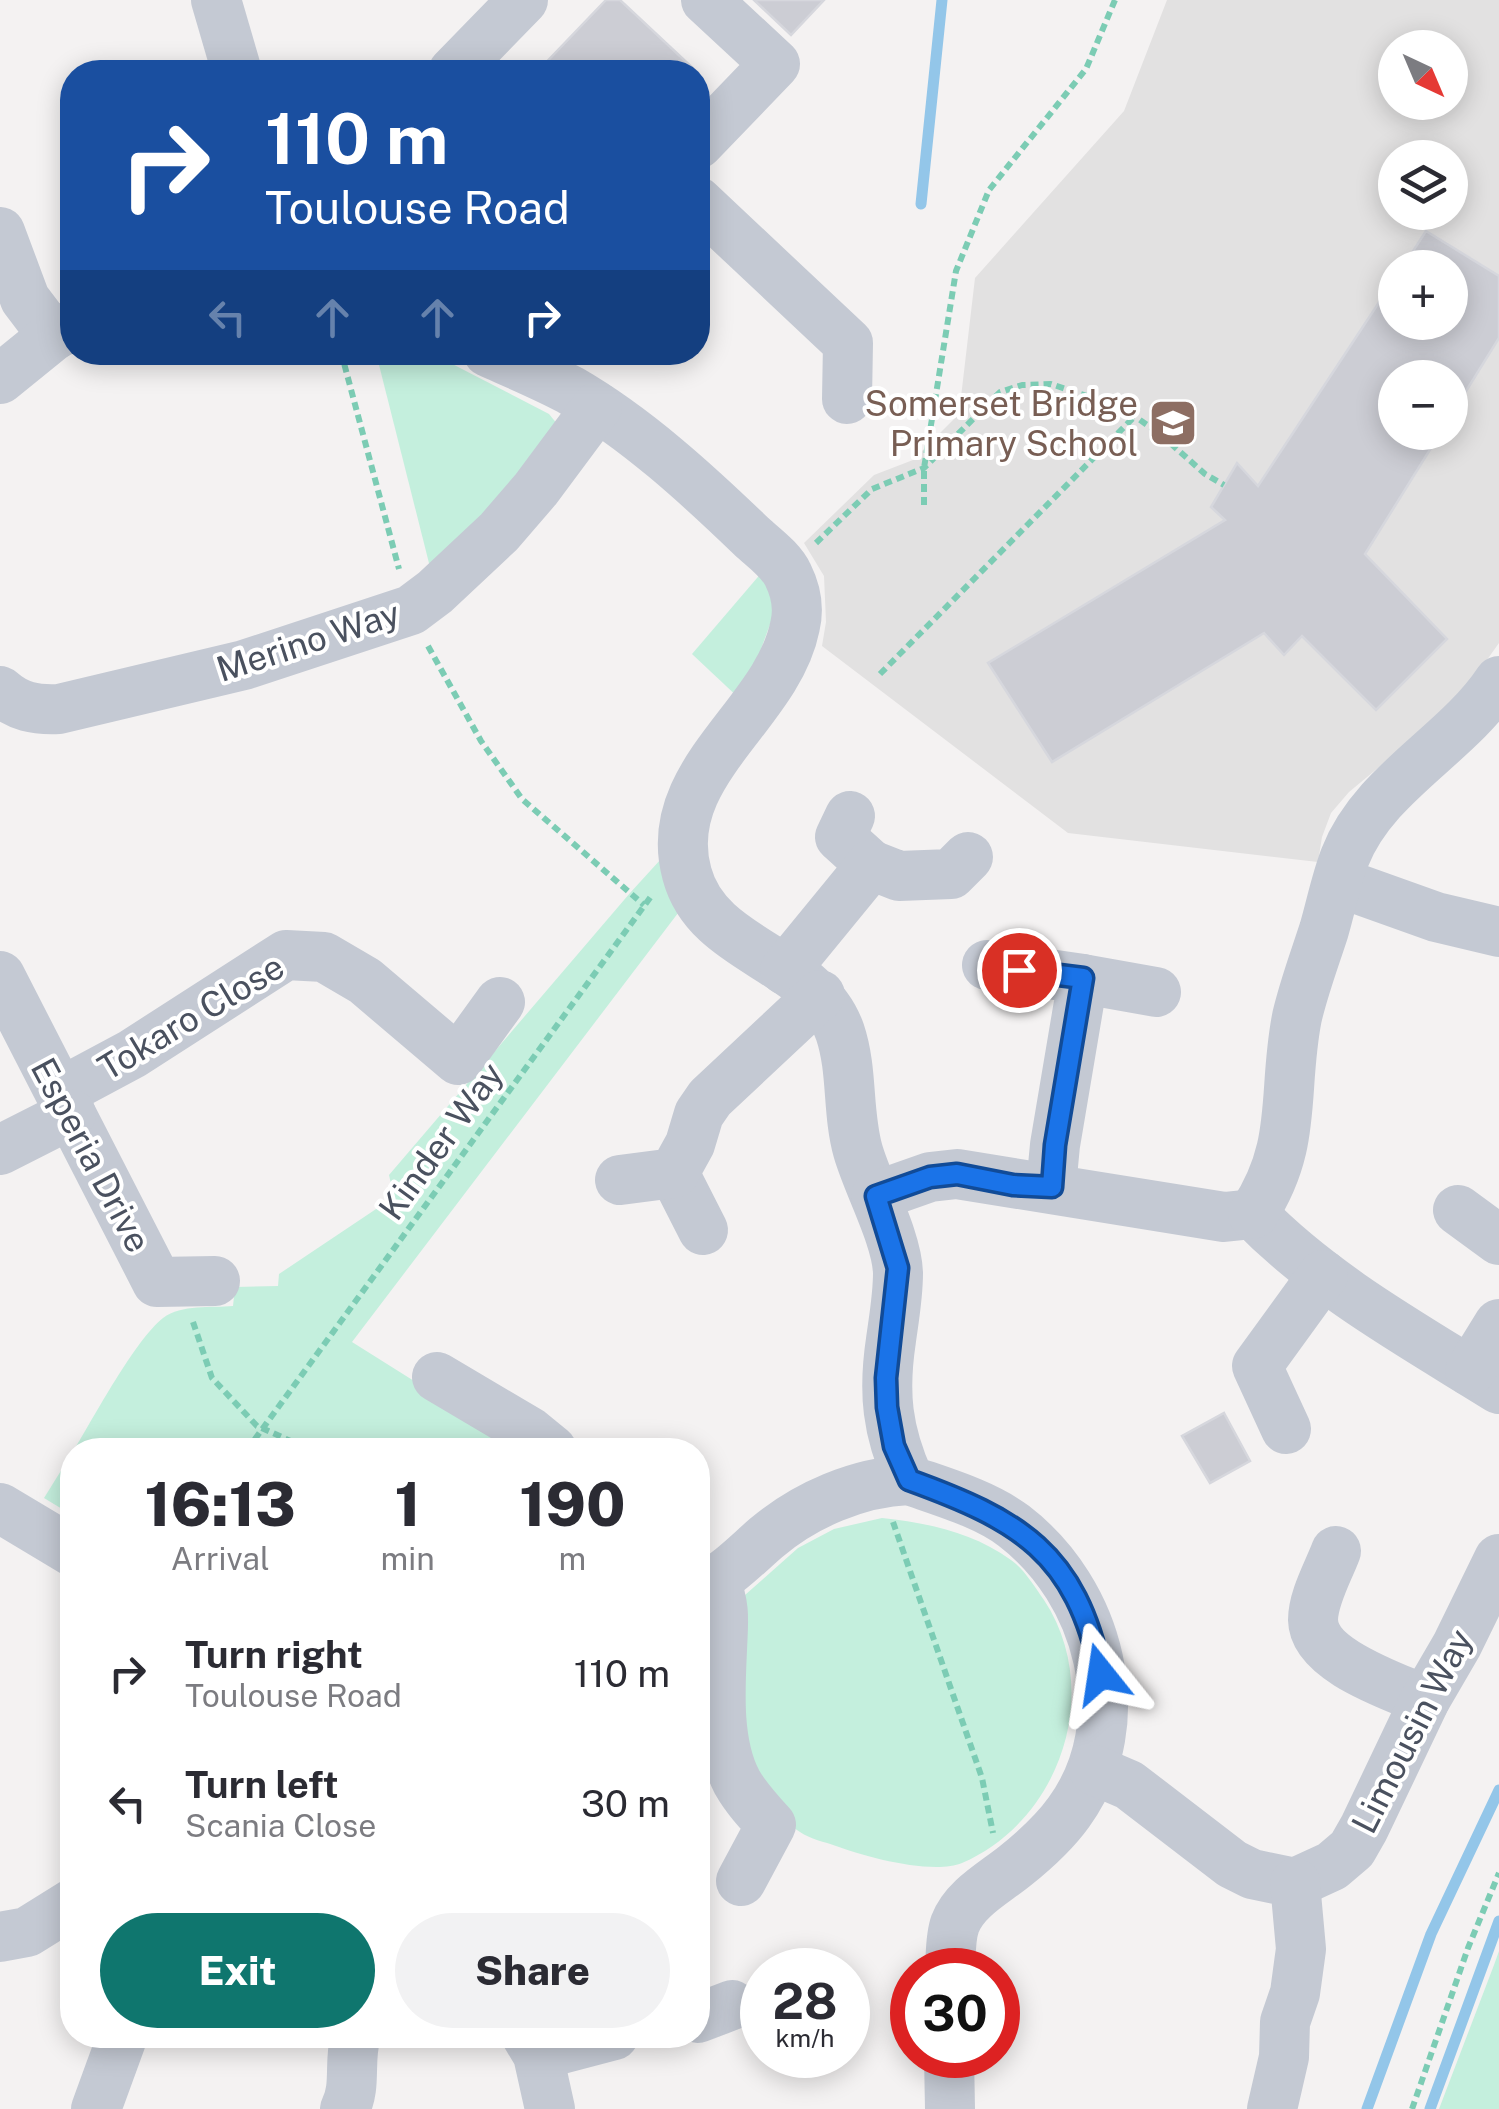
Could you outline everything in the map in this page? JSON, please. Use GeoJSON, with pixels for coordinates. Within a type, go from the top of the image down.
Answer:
{"type":"FeatureCollection","features":[{"type":"Feature","properties":{"kind":"street"},"geometry":{"type":"LineString","coordinates":[[216,0],[234,60]]}},
{"type":"Feature","properties":{"kind":"street"},"geometry":{"type":"LineString","coordinates":[[465,60],[523,0]]}},
{"type":"Feature","properties":{"kind":"street"},"geometry":{"type":"LineString","coordinates":[[706,0],[775,64],[710,132]]}},
{"type":"Feature","properties":{"kind":"street"},"geometry":{"type":"LineString","coordinates":[[710,213],[848,343],[847,399]]}},
{"type":"Feature","properties":{"kind":"street"},"geometry":{"type":"LineString","coordinates":[[0,232],[25,300],[60,329]]}},
{"type":"Feature","properties":{"kind":"street"},"geometry":{"type":"LineString","coordinates":[[0,379],[60,333]]}},
{"type":"Feature","properties":{"kind":"street"},"geometry":{"type":"LineString","coordinates":[[519,365],[598,407],[730,515],[787,572],[798,611],[795,630],[776,674],[698,783],[688,804],[682,836],[686,873],[698,900],[716,921],[802,983],[840,1031],[850,1070],[857,1148],[898,1268],[886,1378],[894,1446],[893,1481]]}},
{"type":"Feature","properties":{"kind":"street","name":"Merino Way"},"geometry":{"type":"LineString","coordinates":[[3,698],[33,710],[58,709],[244,665],[411,610],[499,532],[598,407]]}},
{"type":"Feature","properties":{"kind":"street"},"geometry":{"type":"LineString","coordinates":[[1253,1214],[1281,1160],[1297,1018],[1357,830],[1376,806],[1456,732],[1499,681]]}},
{"type":"Feature","properties":{"kind":"street"},"geometry":{"type":"LineString","coordinates":[[850,816],[840,837],[870,865],[899,876],[951,874],[968,858]]}},
{"type":"Feature","properties":{"kind":"street"},"geometry":{"type":"LineString","coordinates":[[674,1173],[690,1144],[699,1114],[802,983],[870,865]]}},
{"type":"Feature","properties":{"kind":"street"},"geometry":{"type":"LineString","coordinates":[[1338,882],[1436,917],[1499,932]]}},
{"type":"Feature","properties":{"kind":"street","name":"Tokaro Close"},"geometry":{"type":"LineString","coordinates":[[66,1103],[132,1054],[286,955],[324,957],[364,982],[458,1060],[500,1002]]}},
{"type":"Feature","properties":{"kind":"street"},"geometry":{"type":"LineString","coordinates":[[987,965],[1156,992]]}},
{"type":"Feature","properties":{"kind":"street","name":"Esperia Drive"},"geometry":{"type":"LineString","coordinates":[[0,976],[157,1282],[200,1281]]}},
{"type":"Feature","properties":{"kind":"street"},"geometry":{"type":"LineString","coordinates":[[1052,1187],[1055,1145],[1083,978]]}},
{"type":"Feature","properties":{"kind":"street"},"geometry":{"type":"LineString","coordinates":[[0,1150],[66,1103]]}},
{"type":"Feature","properties":{"kind":"street"},"geometry":{"type":"LineString","coordinates":[[620,1180],[674,1173]]}},
{"type":"Feature","properties":{"kind":"street"},"geometry":{"type":"LineString","coordinates":[[674,1173],[703,1230]]}},
{"type":"Feature","properties":{"kind":"street"},"geometry":{"type":"LineString","coordinates":[[876,1196],[930,1177],[957,1174],[1224,1216],[1253,1214],[1280,1242],[1323,1275],[1484,1380],[1499,1324]]}},
{"type":"Feature","properties":{"kind":"street"},"geometry":{"type":"LineString","coordinates":[[1458,1210],[1499,1240]]}},
{"type":"Feature","properties":{"kind":"street"},"geometry":{"type":"LineString","coordinates":[[1286,1429],[1257,1366],[1323,1275]]}},
{"type":"Feature","properties":{"kind":"street"},"geometry":{"type":"LineString","coordinates":[[437,1378],[537,1438]]}},
{"type":"Feature","properties":{"kind":"street"},"geometry":{"type":"LineString","coordinates":[[710,1582],[795,1517],[824,1501],[893,1481],[1010,1523],[1037,1545],[1075,1595],[1094,1636],[1101,1674],[1101,1734],[1094,1770],[1075,1803],[1045,1840],[968,1904],[955,1924],[952,1948]]}},
{"type":"Feature","properties":{"kind":"street"},"geometry":{"type":"LineString","coordinates":[[0,1508],[60,1544]]}},
{"type":"Feature","properties":{"kind":"street"},"geometry":{"type":"LineString","coordinates":[[1336,1552],[1313,1620],[1318,1639],[1354,1668],[1425,1700]]}},
{"type":"Feature","properties":{"kind":"street","name":"Limousin Way"},"geometry":{"type":"LineString","coordinates":[[1295,1883],[1332,1866],[1352,1849],[1499,1559]]}},
{"type":"Feature","properties":{"kind":"street"},"geometry":{"type":"LineString","coordinates":[[710,1589],[724,1602],[722,1711],[728,1754],[735,1779],[770,1826],[741,1880]]}},
{"type":"Feature","properties":{"kind":"street"},"geometry":{"type":"LineString","coordinates":[[1094,1770],[1129,1785],[1232,1864],[1252,1874],[1295,1883],[1301,1949],[1272,2109]]}},
{"type":"Feature","properties":{"kind":"street"},"geometry":{"type":"LineString","coordinates":[[0,1938],[27,1932],[60,1911]]}},
{"type":"Feature","properties":{"kind":"street"},"geometry":{"type":"LineString","coordinates":[[96,2109],[118,2048]]}},
{"type":"Feature","properties":{"kind":"street"},"geometry":{"type":"LineString","coordinates":[[345,2109],[353,2092],[352,2048]]}},
{"type":"Feature","properties":{"kind":"street"},"geometry":{"type":"LineString","coordinates":[[533,2048],[550,2109]]}},
{"type":"Feature","properties":{"kind":"street"},"geometry":{"type":"LineString","coordinates":[[949,2078],[950,2109]]}},
{"type":"Feature","properties":{"kind":"path"},"geometry":{"type":"LineString","coordinates":[[924,505],[924,468],[956,271],[989,190],[1086,68],[1115,0]]}},
{"type":"Feature","properties":{"kind":"path"},"geometry":{"type":"LineString","coordinates":[[345,365],[411,610],[438,666],[481,742],[522,799],[644,905]]}},
{"type":"Feature","properties":{"kind":"path"},"geometry":{"type":"LineString","coordinates":[[787,572],[872,489],[924,468],[1000,392],[1022,386],[1051,384],[1123,408],[1160,434],[1204,474],[1224,485]]}},
{"type":"Feature","properties":{"kind":"path"},"geometry":{"type":"LineString","coordinates":[[880,674],[1135,416]]}},
{"type":"Feature","properties":{"kind":"path","name":"Kinder Way"},"geometry":{"type":"LineString","coordinates":[[256,1438],[644,905],[658,888],[686,873]]}},
{"type":"Feature","properties":{"kind":"path"},"geometry":{"type":"LineString","coordinates":[[200,1281],[191,1318],[212,1378],[262,1430],[283,1438]]}},
{"type":"Feature","properties":{"kind":"path"},"geometry":{"type":"LineString","coordinates":[[893,1481],[982,1778],[1002,1876]]}},
{"type":"Feature","properties":{"kind":"path"},"geometry":{"type":"LineString","coordinates":[[1412,2109],[1468,1948],[1499,1873]]}},
{"type":"Feature","properties":{"kind":"shaded area","name":"Somerset Bridge Primary School"},"geometry":{"type":"Polygon","coordinates":[[[1167,0],[1499,0],[1499,643],[1469,685],[1419,734],[1349,792],[1331,813],[1318,862],[1068,833],[822,646],[826,622],[824,576],[804,543],[874,475],[913,460],[959,414],[975,278],[1124,111],[1167,0]]]}},
{"type":"Feature","properties":{"kind":"green space"},"geometry":{"type":"Polygon","coordinates":[[[379,365],[454,365],[549,414],[558,425],[432,575],[379,365]]]}},
{"type":"Feature","properties":{"kind":"green space"},"geometry":{"type":"Polygon","coordinates":[[[763,571],[776,608],[742,701],[692,654],[763,571]]]}},
{"type":"Feature","properties":{"kind":"green space"},"geometry":{"type":"Polygon","coordinates":[[[682,836],[694,892],[352,1342],[505,1438],[81,1438],[128,1361],[163,1318],[188,1309],[233,1306],[235,1287],[278,1286],[279,1274],[394,1197],[389,1175],[682,836]]]}},
{"type":"Feature","properties":{"kind":"green space"},"geometry":{"type":"Polygon","coordinates":[[[60,1472],[60,1508],[44,1498],[60,1472]]]}},
{"type":"Feature","properties":{"kind":"green space"},"geometry":{"type":"Polygon","coordinates":[[[882,1518],[965,1536],[1016,1564],[1044,1600],[1062,1636],[1070,1673],[1071,1712],[1063,1750],[1047,1785],[1025,1817],[996,1843],[962,1863],[949,1866],[917,1866],[881,1859],[808,1837],[769,1804],[748,1777],[744,1765],[745,1595],[798,1548],[834,1529],[882,1518]]]}},
{"type":"Feature","properties":{"kind":"green space"},"geometry":{"type":"Polygon","coordinates":[[[1499,1951],[1499,2109],[1439,2109],[1494,1965],[1499,1951]]]}},
{"type":"Feature","properties":{"kind":"building"},"geometry":{"type":"Polygon","coordinates":[[[606,0],[620,0],[684,60],[548,60],[606,0]]]}},
{"type":"Feature","properties":{"kind":"building"},"geometry":{"type":"Polygon","coordinates":[[[754,0],[824,0],[791,35],[754,0]]]}},
{"type":"Feature","properties":{"kind":"building"},"geometry":{"type":"Polygon","coordinates":[[[1426,231],[1457,250],[1414,250],[1426,231]]]}},
{"type":"Feature","properties":{"kind":"building"},"geometry":{"type":"Polygon","coordinates":[[[1468,257],[1499,276],[1499,338],[1468,388],[1468,360],[1378,360],[1378,450],[1430,450],[1365,554],[1447,639],[1376,710],[1302,636],[1284,655],[1264,633],[1052,762],[988,663],[1225,520],[1211,507],[1237,463],[1258,486],[1378,304],[1378,340],[1468,340],[1468,257]]]}},
{"type":"Feature","properties":{"kind":"building"},"geometry":{"type":"Polygon","coordinates":[[[1224,1413],[1250,1461],[1210,1483],[1182,1436],[1224,1413]]]}},
{"type":"Feature","properties":{"kind":"waterway"},"geometry":{"type":"LineString","coordinates":[[921,204],[942,0]]}},
{"type":"Feature","properties":{"kind":"waterway"},"geometry":{"type":"LineString","coordinates":[[1367,2109],[1431,1934],[1499,1790]]}},
{"type":"Feature","properties":{"kind":"waterway"},"geometry":{"type":"LineString","coordinates":[[1430,2109],[1499,1921]]}},
{"type":"Feature","properties":{"kind":"place","name":"Somerset Bridge Primary School"},"geometry":{"type":"Point","coordinates":[1173,423]}},
{"type":"Feature","properties":{"kind":"route"},"geometry":{"type":"LineString","coordinates":[[1019,970],[1083,978],[1055,1145],[1052,1187],[1013,1185],[957,1174],[930,1177],[876,1196],[898,1268],[886,1378],[887,1407],[894,1446],[909,1480],[1010,1523],[1056,1566],[1094,1636],[1101,1674]]}}]}
